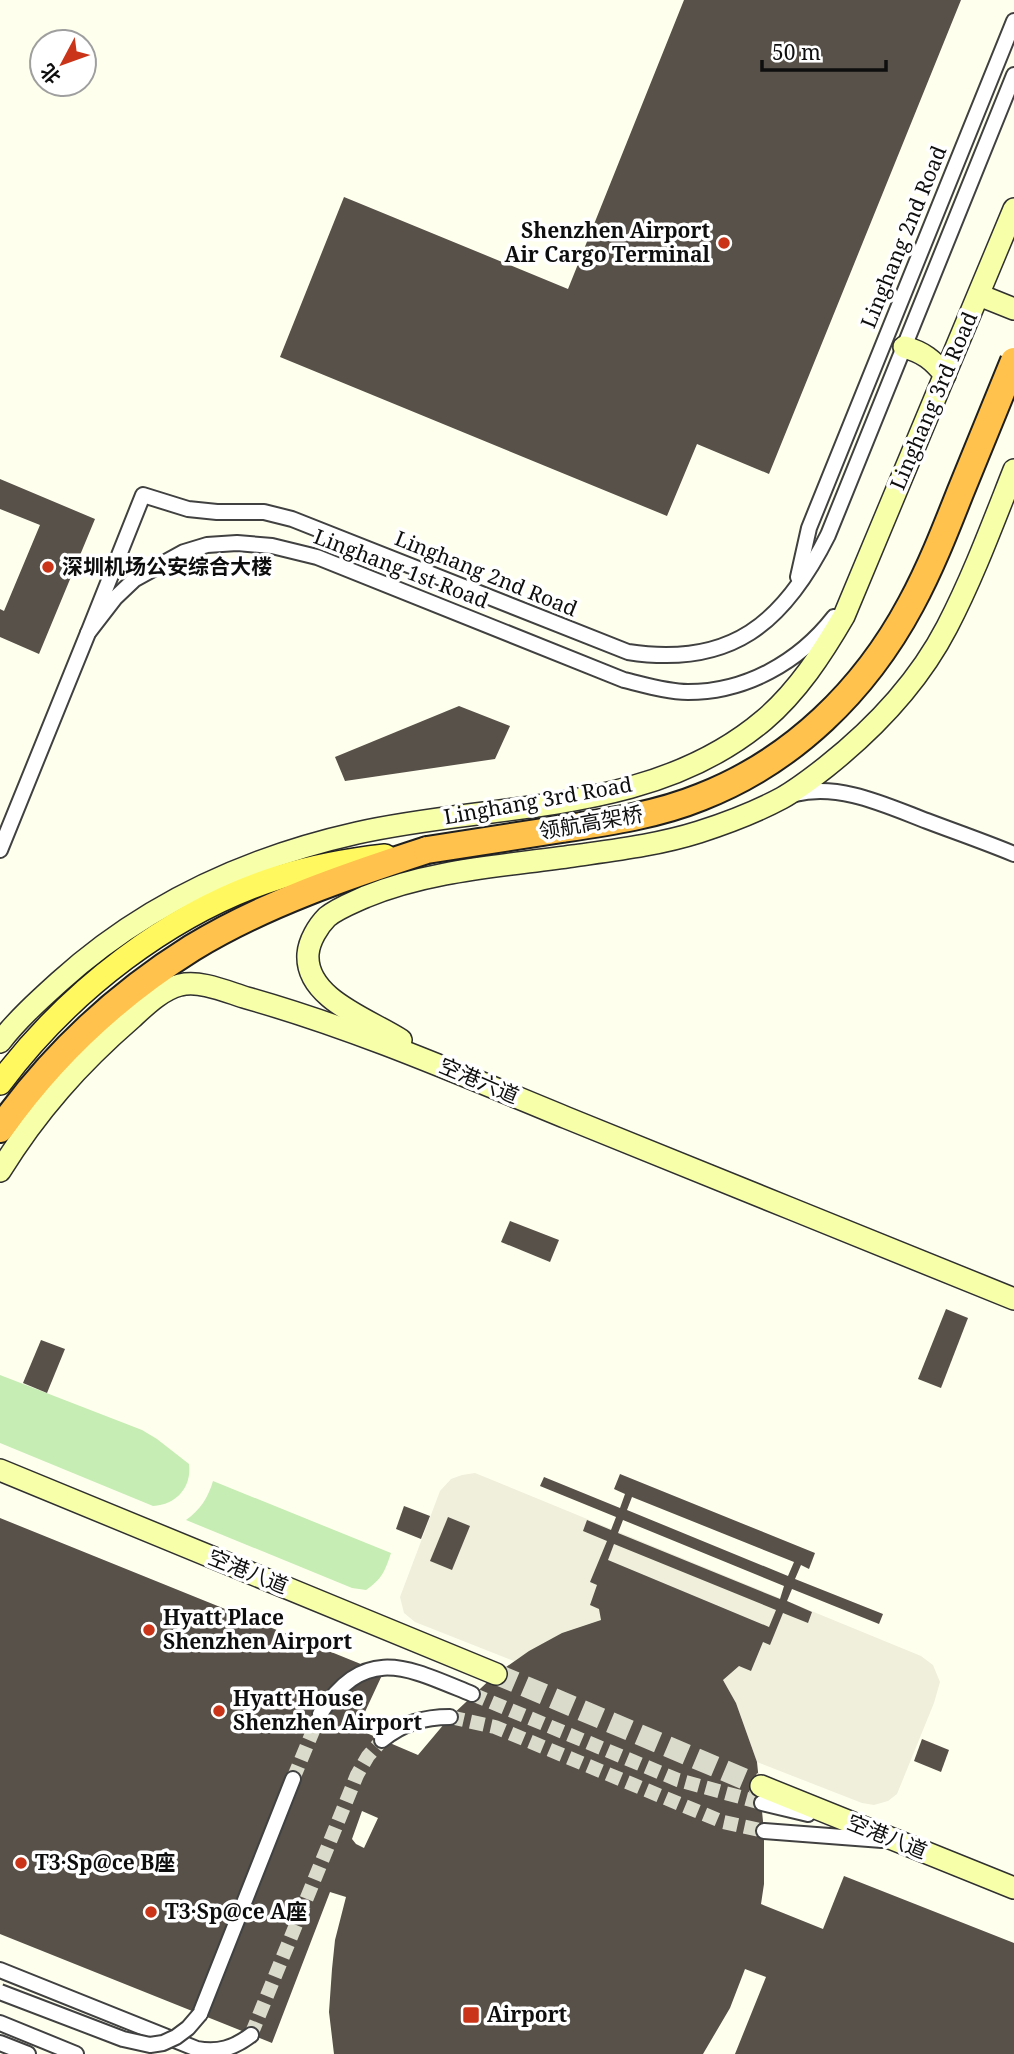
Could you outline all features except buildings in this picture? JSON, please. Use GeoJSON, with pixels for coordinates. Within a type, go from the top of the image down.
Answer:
{"type":"FeatureCollection","features":[{"type":"Feature","properties":{"kind":"highway","name":"领航高架桥"},"geometry":{"type":"LineString","coordinates":[[426,850],[609,821],[650,813],[701,797],[742,778],[786,751],[830,715],[858,685],[911,605],[932,562],[1014,361]]}},
{"type":"Feature","properties":{"kind":"highway"},"geometry":{"type":"LineString","coordinates":[[0,1129],[38,1079],[63,1053],[125,996],[194,947],[270,909],[426,850]]}},
{"type":"Feature","properties":{"kind":"main road","name":"领航高架桥"},"geometry":{"type":"LineString","coordinates":[[0,1083],[35,1041],[76,1000],[153,938],[191,916],[247,889],[290,874],[322,866],[426,850]]}},
{"type":"Feature","properties":{"kind":"street","name":"Linghang 2nd Road"},"geometry":{"type":"LineString","coordinates":[[796,588],[809,528],[1014,21]]}},
{"type":"Feature","properties":{"kind":"street","name":"Linghang 2nd Road"},"geometry":{"type":"LineString","coordinates":[[88,633],[143,495],[195,510],[264,512],[292,519],[628,652],[655,656],[706,652],[727,646],[747,634],[769,619],[787,601],[828,535],[1014,75]]}},
{"type":"Feature","properties":{"kind":"street","name":"Linghang 3rd Road"},"geometry":{"type":"LineString","coordinates":[[0,1042],[27,1012],[76,966],[117,934],[152,911],[260,860],[358,832],[578,799],[622,789],[688,767],[727,747],[764,720],[786,699],[829,642],[844,616],[1014,209]]}},
{"type":"Feature","properties":{"kind":"street"},"geometry":{"type":"LineString","coordinates":[[979,295],[1014,309]]}},
{"type":"Feature","properties":{"kind":"street"},"geometry":{"type":"LineString","coordinates":[[904,347],[925,354],[945,375]]}},
{"type":"Feature","properties":{"kind":"street"},"geometry":{"type":"LineString","coordinates":[[432,1061],[334,1001],[322,989],[312,973],[308,956],[312,937],[327,918],[344,906],[402,883],[673,839],[730,821],[783,797],[807,782],[869,730],[921,670],[946,629],[968,582],[1014,470]]}},
{"type":"Feature","properties":{"kind":"street","name":"Linghang 1st Road"},"geometry":{"type":"LineString","coordinates":[[0,850],[88,633],[115,598],[135,579],[184,552],[207,545],[237,543],[272,546],[317,557],[624,680],[688,692],[748,682],[778,667],[825,629],[842,607],[862,572]]}},
{"type":"Feature","properties":{"kind":"street"},"geometry":{"type":"LineString","coordinates":[[655,779],[677,784],[686,790],[693,807],[690,824],[673,839]]}},
{"type":"Feature","properties":{"kind":"street"},"geometry":{"type":"LineString","coordinates":[[783,797],[806,792],[834,792],[864,797],[1014,854]]}},
{"type":"Feature","properties":{"kind":"street"},"geometry":{"type":"LineString","coordinates":[[448,818],[460,872]]}},
{"type":"Feature","properties":{"kind":"street"},"geometry":{"type":"LineString","coordinates":[[426,820],[438,876]]}},
{"type":"Feature","properties":{"kind":"street","name":"空港六道"},"geometry":{"type":"LineString","coordinates":[[0,1171],[37,1115],[89,1056],[165,991],[181,985],[198,984],[273,1005],[432,1061],[1014,1299]]}},
{"type":"Feature","properties":{"kind":"street","name":"空港八道"},"geometry":{"type":"LineString","coordinates":[[0,1470],[496,1674]]}},
{"type":"Feature","properties":{"kind":"street"},"geometry":{"type":"LineString","coordinates":[[320,1714],[330,1697],[342,1685],[355,1676],[384,1667],[405,1668],[472,1694]]}},
{"type":"Feature","properties":{"kind":"street"},"geometry":{"type":"LineString","coordinates":[[382,1740],[413,1721],[450,1717]]}},
{"type":"Feature","properties":{"kind":"street"},"geometry":{"type":"LineString","coordinates":[[0,1992],[123,2039],[150,2045],[176,2038],[200,2014],[293,1779]]}},
{"type":"Feature","properties":{"kind":"street","name":"空港八道"},"geometry":{"type":"LineString","coordinates":[[762,1794],[861,1826],[1014,1888]]}},
{"type":"Feature","properties":{"kind":"street"},"geometry":{"type":"LineString","coordinates":[[764,1831],[901,1842]]}},
{"type":"Feature","properties":{"kind":"street"},"geometry":{"type":"LineString","coordinates":[[0,1970],[197,2049],[220,2050],[251,2035],[243,2054]]}},
{"type":"Feature","properties":{"kind":"street"},"geometry":{"type":"LineString","coordinates":[[0,2024],[76,2054]]}},
{"type":"Feature","properties":{"kind":"street"},"geometry":{"type":"LineString","coordinates":[[0,2043],[28,2054]]}},
{"type":"Feature","properties":{"kind":"green space"},"geometry":{"type":"Polygon","coordinates":[[[0,1375],[142,1430],[157,1439],[189,1464],[185,1487],[169,1502],[153,1506],[0,1443],[0,1375]]]}},
{"type":"Feature","properties":{"kind":"green space"},"geometry":{"type":"Polygon","coordinates":[[[213,1481],[391,1553],[385,1570],[366,1590],[352,1588],[186,1520],[203,1503],[213,1481]]]}},
{"type":"Feature","properties":{"kind":"shaded area"},"geometry":{"type":"Polygon","coordinates":[[[475,1473],[921,1656],[933,1665],[940,1682],[897,1794],[888,1801],[874,1805],[862,1803],[757,1762],[736,1703],[723,1680],[601,1620],[562,1633],[514,1661],[415,1622],[404,1613],[400,1597],[440,1491],[451,1479],[475,1473]]]}},
{"type":"Feature","properties":{"kind":"tunnel"},"geometry":{"type":"LineString","coordinates":[[496,1674],[761,1786]]}},
{"type":"Feature","properties":{"kind":"tunnel"},"geometry":{"type":"LineString","coordinates":[[472,1694],[678,1780],[762,1803]]}},
{"type":"Feature","properties":{"kind":"tunnel"},"geometry":{"type":"LineString","coordinates":[[293,1779],[320,1714]]}},
{"type":"Feature","properties":{"kind":"tunnel"},"geometry":{"type":"LineString","coordinates":[[450,1717],[495,1727],[723,1822],[764,1831]]}},
{"type":"Feature","properties":{"kind":"tunnel"},"geometry":{"type":"LineString","coordinates":[[251,2035],[357,1775],[382,1740]]}},
{"type":"Feature","properties":{"kind":"place","name":"Shenzhen Airport Air Cargo Terminal"},"geometry":{"type":"Point","coordinates":[724,243]}},
{"type":"Feature","properties":{"kind":"place","name":"深圳机场公安综合大楼"},"geometry":{"type":"Point","coordinates":[48,567]}},
{"type":"Feature","properties":{"kind":"place","name":"Hyatt Place Shenzhen Airport"},"geometry":{"type":"Point","coordinates":[149,1630]}},
{"type":"Feature","properties":{"kind":"place","name":"Hyatt House Shenzhen Airport"},"geometry":{"type":"Point","coordinates":[219,1711]}},
{"type":"Feature","properties":{"kind":"place","name":"T3·Sp@ce B座"},"geometry":{"type":"Point","coordinates":[21,1863]}},
{"type":"Feature","properties":{"kind":"place","name":"T3·Sp@ce A座"},"geometry":{"type":"Point","coordinates":[151,1912]}},
{"type":"Feature","properties":{"kind":"place","name":"Airport"},"geometry":{"type":"Point","coordinates":[471,2015]}}]}
